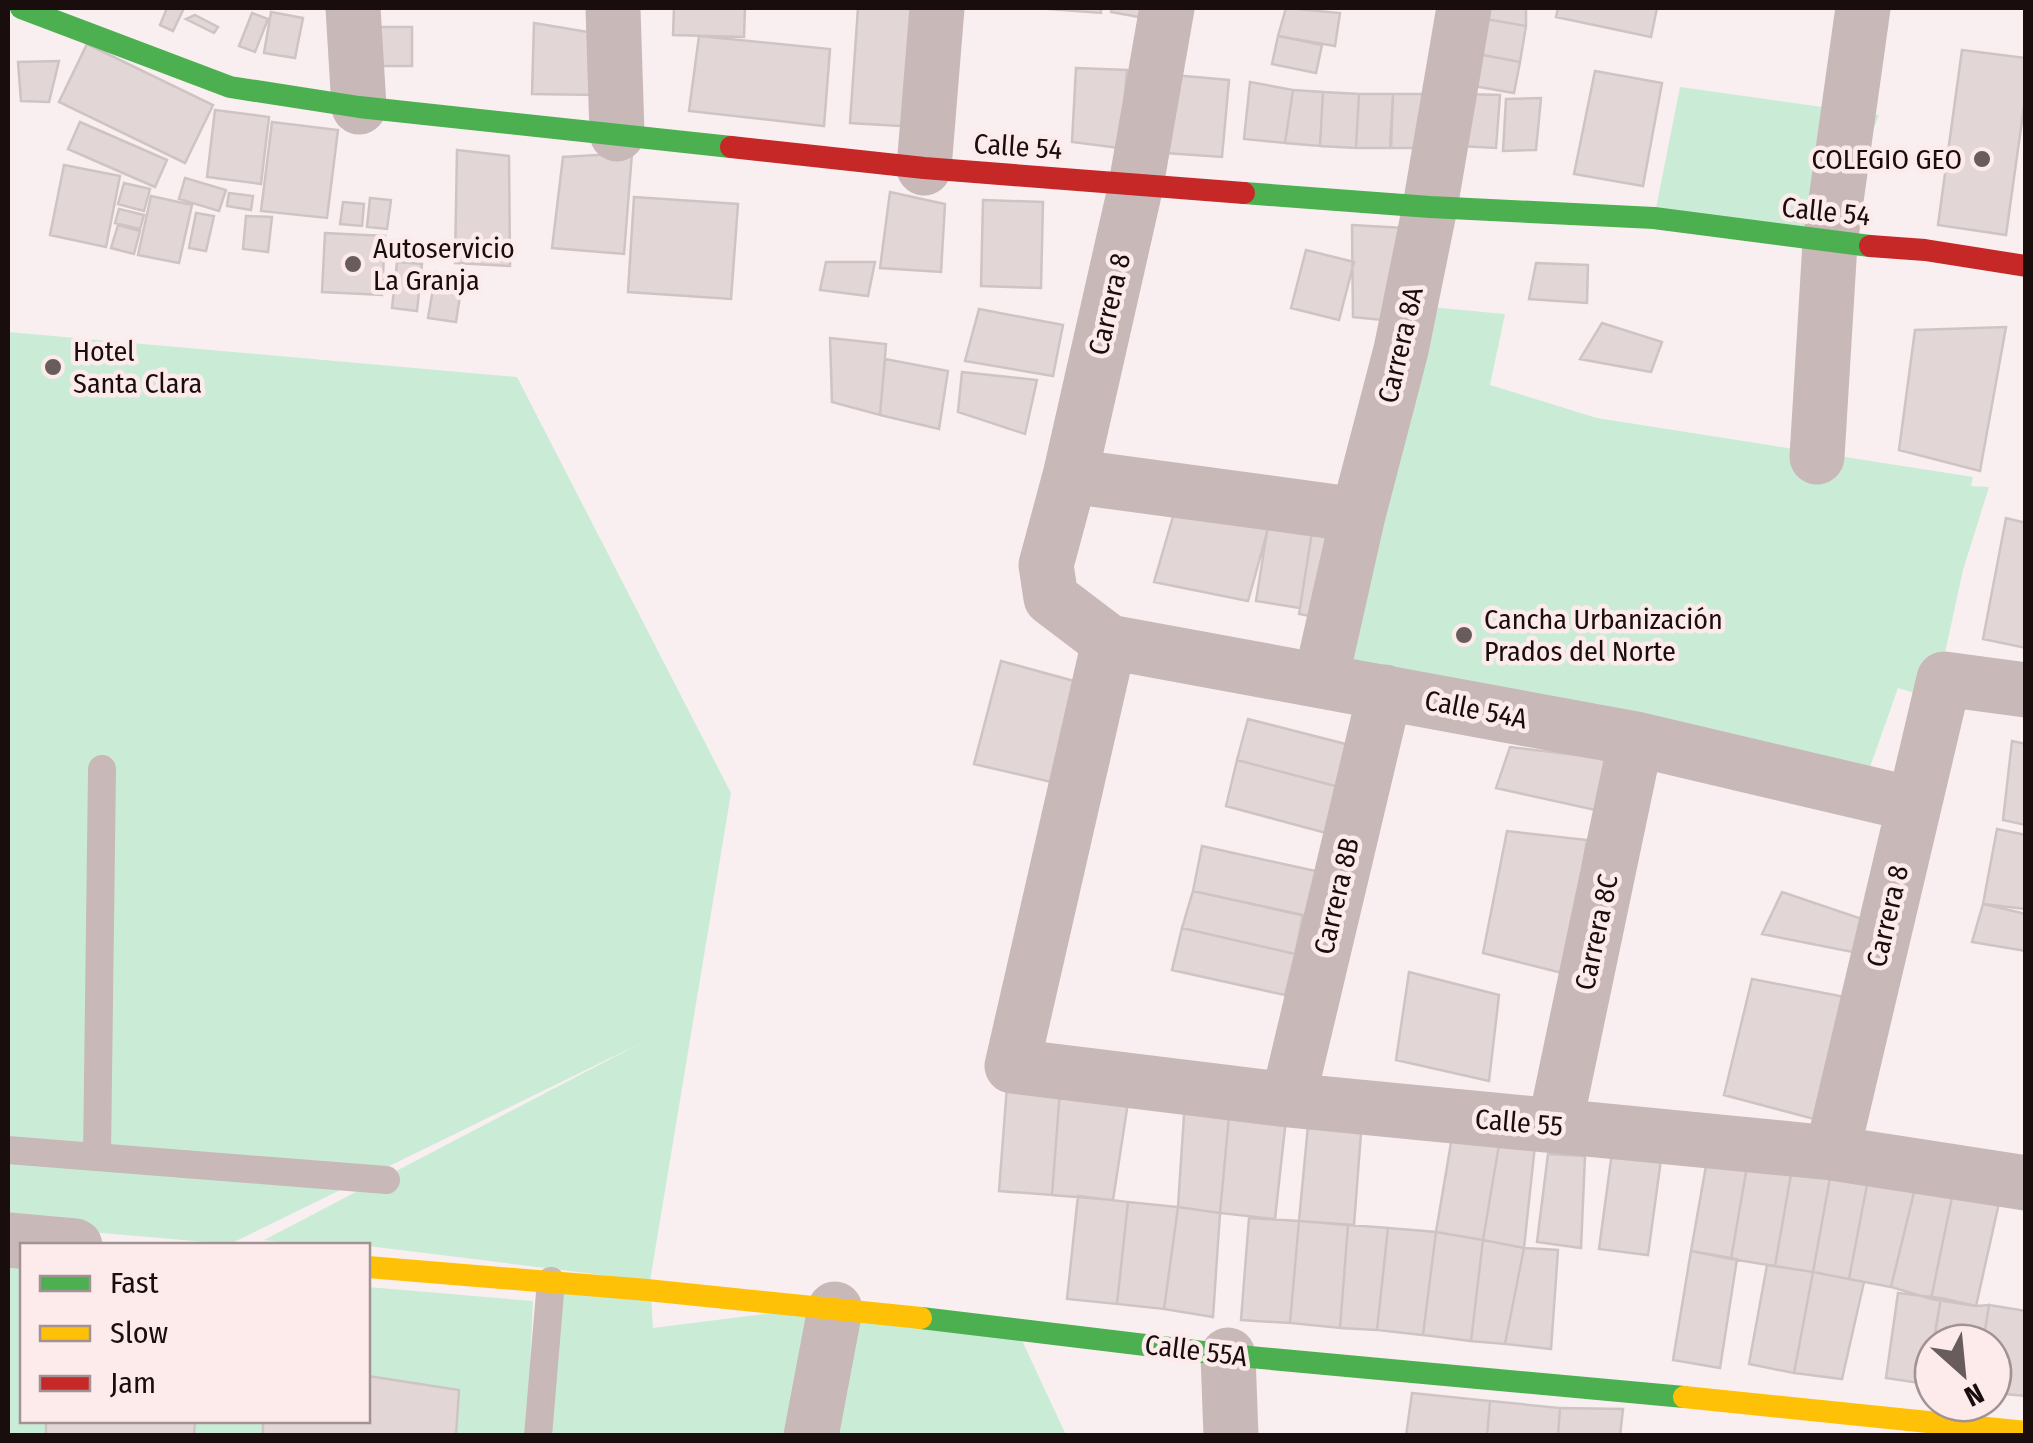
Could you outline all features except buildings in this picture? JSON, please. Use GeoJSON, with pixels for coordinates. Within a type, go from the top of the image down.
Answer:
{"type":"FeatureCollection","features":[{"type":"Feature","properties":{"kind":"street","name":"Calle 54"},"geometry":{"type":"LineString","coordinates":[[21,8],[230,87],[359,106],[924,168],[1430,207],[1654,218],[2026,266]]}},
{"type":"Feature","properties":{"kind":"street"},"geometry":{"type":"LineString","coordinates":[[353,8],[359,106]]}},
{"type":"Feature","properties":{"kind":"street"},"geometry":{"type":"LineString","coordinates":[[613,8],[618,134]]}},
{"type":"Feature","properties":{"kind":"street"},"geometry":{"type":"LineString","coordinates":[[924,168],[938,8]]}},
{"type":"Feature","properties":{"kind":"street","name":"Carrera 8"},"geometry":{"type":"LineString","coordinates":[[1051,598],[1046,565],[1136,185],[1168,8]]}},
{"type":"Feature","properties":{"kind":"street","name":"Carrera 8A"},"geometry":{"type":"LineString","coordinates":[[1321,679],[1358,515],[1402,350],[1464,8]]}},
{"type":"Feature","properties":{"kind":"street"},"geometry":{"type":"LineString","coordinates":[[1817,457],[1830,243],[1863,8]]}},
{"type":"Feature","properties":{"kind":"street"},"geometry":{"type":"LineString","coordinates":[[1070,476],[1358,515]]}},
{"type":"Feature","properties":{"kind":"street","name":"Calle 54A"},"geometry":{"type":"LineString","coordinates":[[1051,598],[1108,642],[1636,739],[1912,804]]}},
{"type":"Feature","properties":{"kind":"street","name":"Calle 55"},"geometry":{"type":"LineString","coordinates":[[1108,642],[1012,1066],[1288,1100],[1832,1153],[2026,1183]]}},
{"type":"Feature","properties":{"kind":"street","name":"Carrera 8"},"geometry":{"type":"LineString","coordinates":[[1832,1153],[1944,679],[2026,690]]}},
{"type":"Feature","properties":{"kind":"street","name":"Carrera 8B"},"geometry":{"type":"LineString","coordinates":[[1288,1100],[1384,692]]}},
{"type":"Feature","properties":{"kind":"street","name":"Carrera 8C"},"geometry":{"type":"LineString","coordinates":[[1556,1125],[1636,739]]}},
{"type":"Feature","properties":{"kind":"street"},"geometry":{"type":"LineString","coordinates":[[8,1240],[42,1243]]}},
{"type":"Feature","properties":{"kind":"street","name":"Calle 55A"},"geometry":{"type":"LineString","coordinates":[[370,1268],[551,1281],[835,1309],[1228,1355],[1474,1376],[1903,1427],[2026,1432]]}},
{"type":"Feature","properties":{"kind":"street"},"geometry":{"type":"LineString","coordinates":[[810,1436],[835,1309]]}},
{"type":"Feature","properties":{"kind":"street"},"geometry":{"type":"LineString","coordinates":[[1228,1355],[1232,1436]]}},
{"type":"Feature","properties":{"kind":"lane"},"geometry":{"type":"LineString","coordinates":[[97,1157],[102,769]]}},
{"type":"Feature","properties":{"kind":"lane"},"geometry":{"type":"LineString","coordinates":[[8,1150],[386,1180]]}},
{"type":"Feature","properties":{"kind":"lane"},"geometry":{"type":"LineString","coordinates":[[538,1436],[551,1281]]}},
{"type":"Feature","properties":{"kind":"green space"},"geometry":{"type":"Polygon","coordinates":[[[1680,87],[1879,115],[1830,243],[1654,218],[1680,87]]]}},
{"type":"Feature","properties":{"kind":"green space"},"geometry":{"type":"Polygon","coordinates":[[[1419,306],[1505,314],[1490,385],[1597,418],[1973,477],[1971,486],[1989,487],[1963,570],[1935,699],[1898,688],[1869,770],[1343,659],[1419,306]]]}},
{"type":"Feature","properties":{"kind":"green space"},"geometry":{"type":"Polygon","coordinates":[[[8,332],[517,377],[731,793],[650,1281],[370,1246],[370,1243],[264,1240],[641,1043],[232,1243],[8,1225],[8,332]]]}},
{"type":"Feature","properties":{"kind":"green space"},"geometry":{"type":"Polygon","coordinates":[[[8,1256],[20,1257],[20,1423],[370,1423],[370,1287],[533,1301],[527,1435],[8,1435],[8,1256]]]}},
{"type":"Feature","properties":{"kind":"green space"},"geometry":{"type":"Polygon","coordinates":[[[556,1287],[651,1296],[653,1328],[796,1310],[1019,1334],[1066,1435],[548,1436],[556,1287]]]}},
{"type":"Feature","properties":{"kind":"traffic: fast"},"geometry":{"type":"LineString","coordinates":[[21,8],[230,87],[359,107],[731,147]]}},
{"type":"Feature","properties":{"kind":"traffic: fast"},"geometry":{"type":"LineString","coordinates":[[1244,193],[1654,218],[1870,246]]}},
{"type":"Feature","properties":{"kind":"traffic: fast"},"geometry":{"type":"LineString","coordinates":[[921,1318],[1228,1355],[1684,1397]]}},
{"type":"Feature","properties":{"kind":"traffic: slow"},"geometry":{"type":"LineString","coordinates":[[370,1267],[921,1318]]}},
{"type":"Feature","properties":{"kind":"traffic: slow"},"geometry":{"type":"LineString","coordinates":[[1684,1397],[2026,1432]]}},
{"type":"Feature","properties":{"kind":"traffic: jam"},"geometry":{"type":"LineString","coordinates":[[731,147],[924,168],[1244,193]]}},
{"type":"Feature","properties":{"kind":"traffic: jam"},"geometry":{"type":"LineString","coordinates":[[1870,246],[1925,250],[2026,266]]}},
{"type":"Feature","properties":{"kind":"place","name":"COLEGIO GEO"},"geometry":{"type":"Point","coordinates":[1982,159]}},
{"type":"Feature","properties":{"kind":"place","name":"Autoservicio La Granja"},"geometry":{"type":"Point","coordinates":[353,264]}},
{"type":"Feature","properties":{"kind":"place","name":"Hotel Santa Clara"},"geometry":{"type":"Point","coordinates":[53,367]}},
{"type":"Feature","properties":{"kind":"place","name":"Cancha Urbanización Prados del Norte"},"geometry":{"type":"Point","coordinates":[1464,635]}}]}
